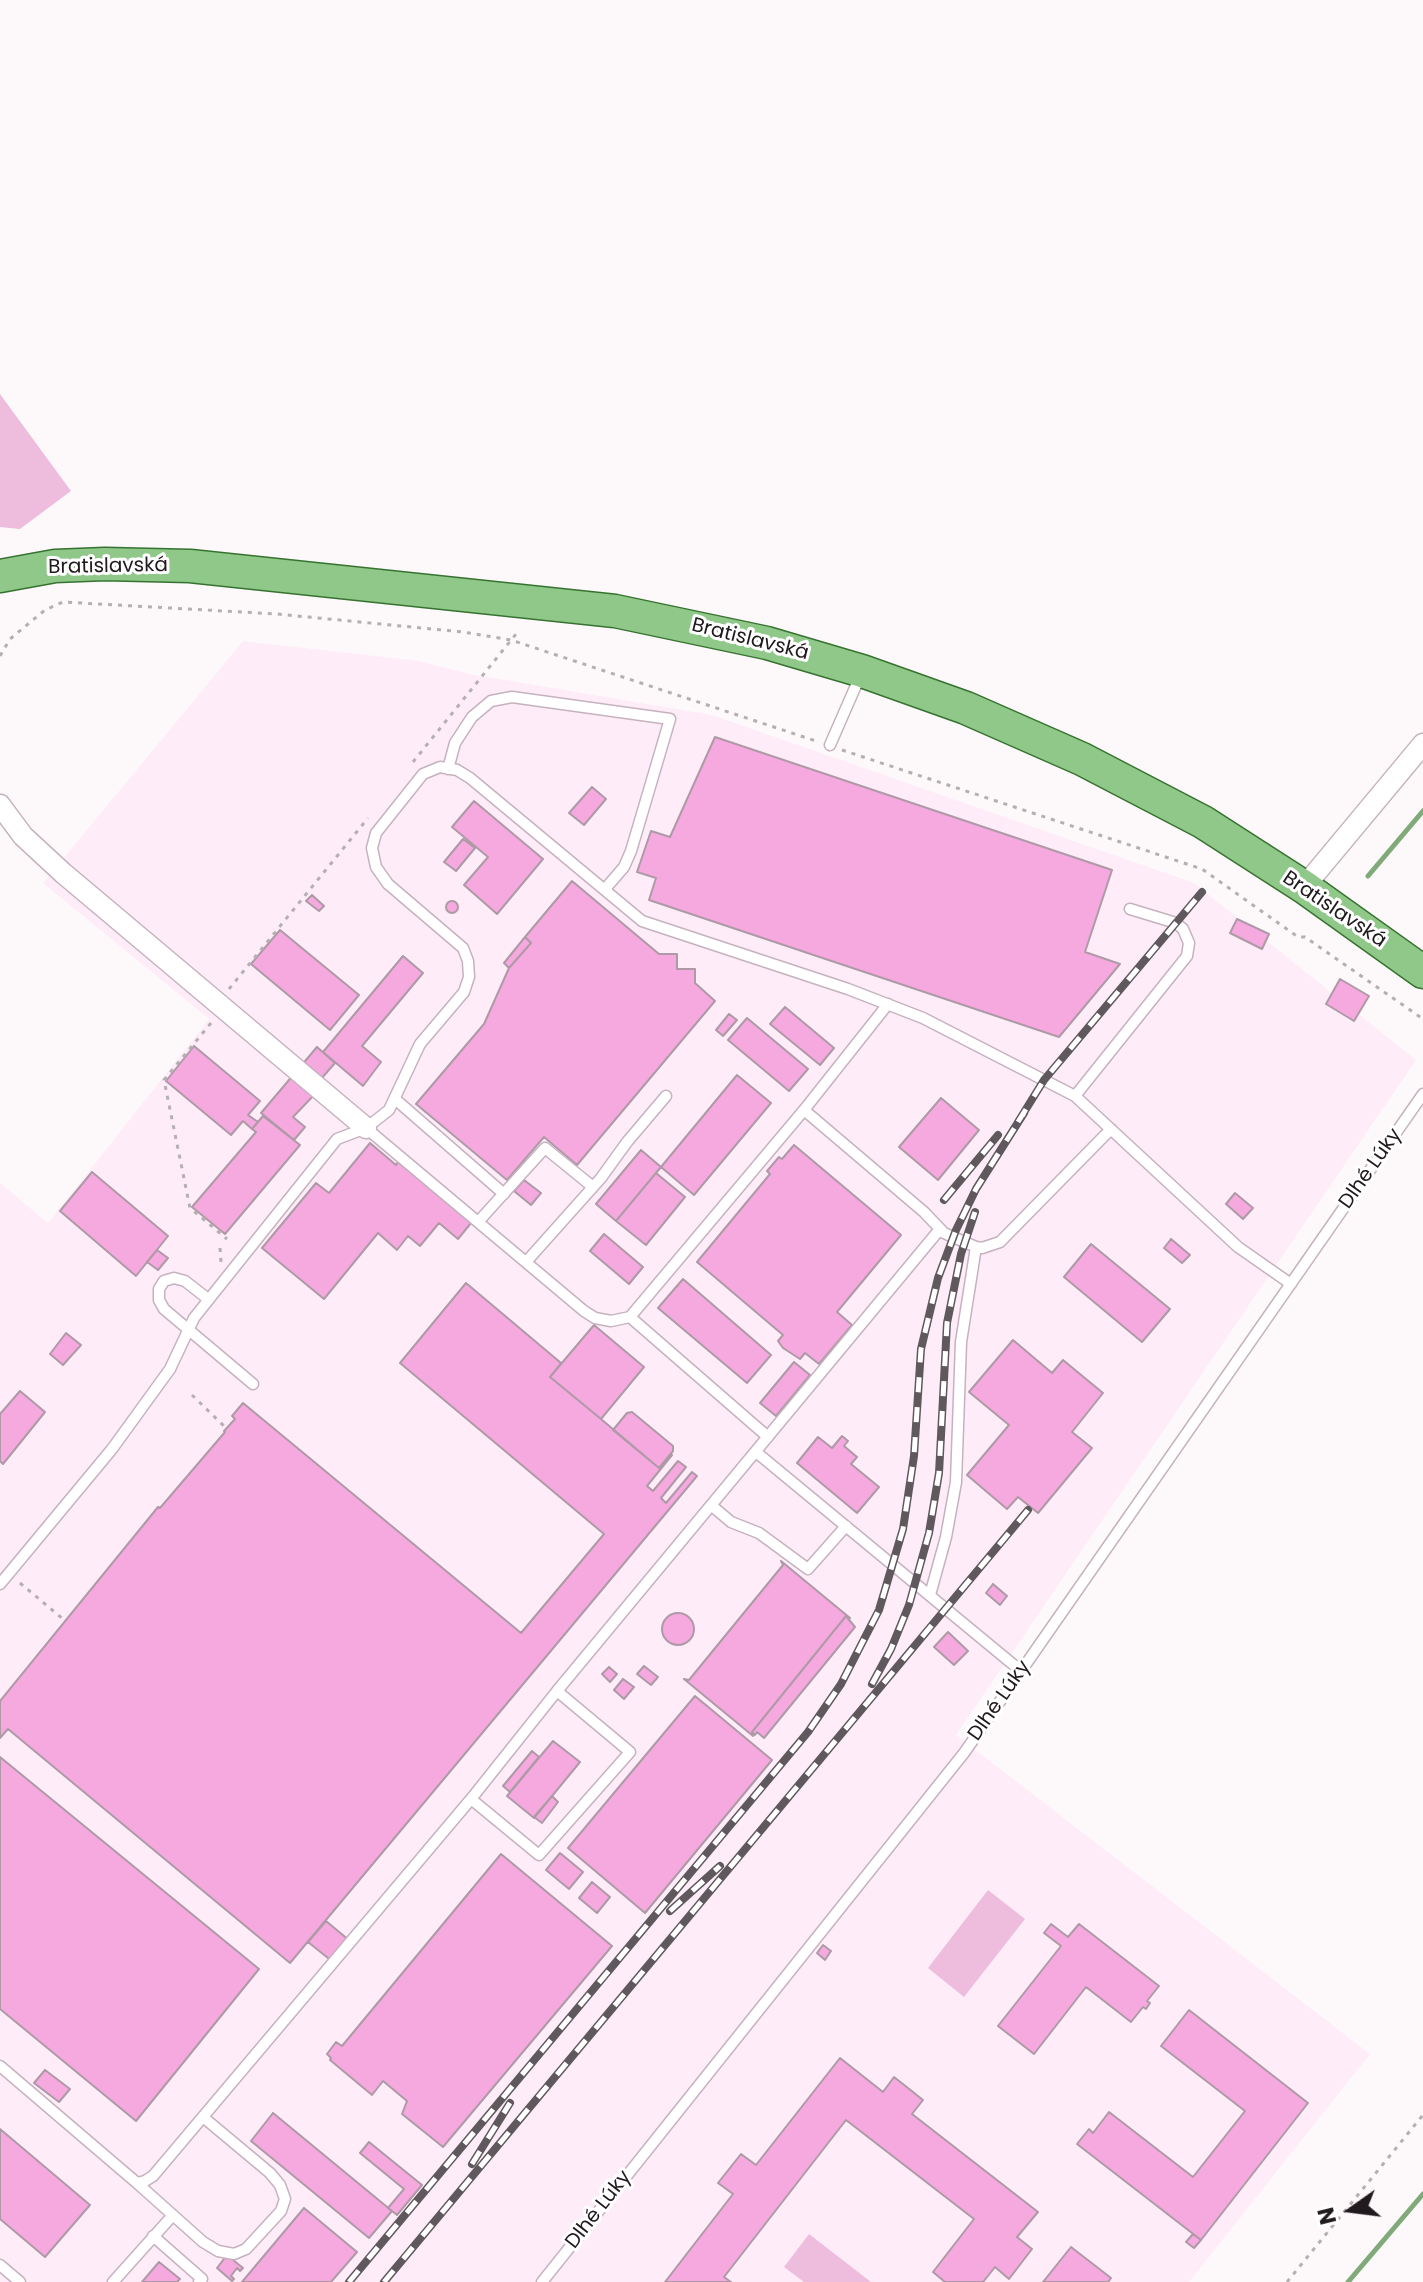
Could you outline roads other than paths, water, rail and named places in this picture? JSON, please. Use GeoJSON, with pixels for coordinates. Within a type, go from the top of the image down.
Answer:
{"type":"FeatureCollection","features":[{"type":"Feature","properties":{"kind":"main road","name":"Bratislavská"},"geometry":{"type":"LineString","coordinates":[[0,576],[55,566],[190,566],[587,607],[724,632],[862,671],[980,713],[1082,759],[1203,822],[1304,887],[1423,972]]}},
{"type":"Feature","properties":{"kind":"street"},"geometry":{"type":"LineString","coordinates":[[1304,887],[1423,744]]}},
{"type":"Feature","properties":{"kind":"street"},"geometry":{"type":"LineString","coordinates":[[0,805],[23,836],[63,873],[366,1128]]}},
{"type":"Feature","properties":{"kind":"lane"},"geometry":{"type":"LineString","coordinates":[[830,745],[862,671]]}},
{"type":"Feature","properties":{"kind":"lane"},"geometry":{"type":"LineString","coordinates":[[448,769],[455,743],[472,717],[491,701],[512,697],[670,719],[631,851],[624,867],[605,889]]}},
{"type":"Feature","properties":{"kind":"lane"},"geometry":{"type":"LineString","coordinates":[[0,1584],[112,1449],[170,1369],[188,1329],[208,1299],[337,1139],[366,1128],[389,1110],[420,1044],[464,992],[469,977],[463,948],[388,884],[376,867],[372,848],[376,833],[423,774],[440,767],[457,770],[470,778],[642,921],[923,1018],[1075,1096],[1238,1247],[1291,1284]]}},
{"type":"Feature","properties":{"kind":"lane"},"geometry":{"type":"LineString","coordinates":[[1075,1096],[1187,956],[1189,943],[1183,929],[1176,923],[1130,909]]}},
{"type":"Feature","properties":{"kind":"lane"},"geometry":{"type":"LineString","coordinates":[[366,1128],[595,1318],[611,1321],[630,1317],[804,1110],[888,1004]]}},
{"type":"Feature","properties":{"kind":"lane","name":"Dlhé Lúky"},"geometry":{"type":"LineString","coordinates":[[542,2282],[964,1753],[1423,1094]]}},
{"type":"Feature","properties":{"kind":"lane"},"geometry":{"type":"LineString","coordinates":[[526,1262],[593,1187],[666,1096]]}},
{"type":"Feature","properties":{"kind":"lane"},"geometry":{"type":"LineString","coordinates":[[395,1099],[504,1194]]}},
{"type":"Feature","properties":{"kind":"lane"},"geometry":{"type":"LineString","coordinates":[[804,1110],[940,1229],[976,1247],[1000,1242],[1111,1129]]}},
{"type":"Feature","properties":{"kind":"lane"},"geometry":{"type":"LineString","coordinates":[[478,1222],[545,1148],[593,1187]]}},
{"type":"Feature","properties":{"kind":"lane"},"geometry":{"type":"LineString","coordinates":[[137,2183],[153,2176],[471,1799],[940,1229]]}},
{"type":"Feature","properties":{"kind":"lane"},"geometry":{"type":"LineString","coordinates":[[930,1595],[946,1537],[956,1482],[961,1342],[976,1247]]}},
{"type":"Feature","properties":{"kind":"lane"},"geometry":{"type":"LineString","coordinates":[[208,1299],[185,1281],[174,1278],[164,1281],[159,1289],[159,1300],[164,1309],[253,1384]]}},
{"type":"Feature","properties":{"kind":"lane"},"geometry":{"type":"LineString","coordinates":[[630,1317],[768,1437]]}},
{"type":"Feature","properties":{"kind":"lane"},"geometry":{"type":"LineString","coordinates":[[756,1452],[1021,1671]]}},
{"type":"Feature","properties":{"kind":"lane"},"geometry":{"type":"LineString","coordinates":[[711,1505],[731,1522],[759,1533],[808,1569],[846,1526]]}},
{"type":"Feature","properties":{"kind":"lane"},"geometry":{"type":"LineString","coordinates":[[471,1799],[539,1855],[630,1752],[557,1691]]}},
{"type":"Feature","properties":{"kind":"lane"},"geometry":{"type":"LineString","coordinates":[[0,2066],[203,2242],[218,2251],[234,2254],[246,2249],[281,2211],[285,2199],[280,2185],[270,2173],[203,2117]]}},
{"type":"Feature","properties":{"kind":"lane"},"geometry":{"type":"LineString","coordinates":[[113,2282],[173,2215]]}},
{"type":"Feature","properties":{"kind":"lane"},"geometry":{"type":"LineString","coordinates":[[153,2236],[202,2279],[199,2282]]}},
{"type":"Feature","properties":{"kind":"lane"},"geometry":{"type":"LineString","coordinates":[[0,2265],[20,2282]]}},
{"type":"Feature","properties":{"kind":"waterway"},"geometry":{"type":"LineString","coordinates":[[1368,876],[1423,811]]}},
{"type":"Feature","properties":{"kind":"waterway"},"geometry":{"type":"LineString","coordinates":[[1348,2282],[1423,2194]]}},
{"type":"Feature","properties":{"kind":"railway"},"geometry":{"type":"LineString","coordinates":[[1018,1122],[1044,1080],[1202,892]]}},
{"type":"Feature","properties":{"kind":"railway"},"geometry":{"type":"LineString","coordinates":[[349,2282],[808,1732],[841,1684],[879,1610],[903,1529],[914,1456],[921,1349],[938,1278],[976,1189],[1024,1113]]}},
{"type":"Feature","properties":{"kind":"railway"},"geometry":{"type":"LineString","coordinates":[[944,1200],[998,1135]]}},
{"type":"Feature","properties":{"kind":"railway"},"geometry":{"type":"LineString","coordinates":[[872,1684],[909,1605],[929,1533],[939,1473],[947,1323],[961,1254],[975,1212]]}},
{"type":"Feature","properties":{"kind":"railway"},"geometry":{"type":"LineString","coordinates":[[384,2282],[1028,1510]]}},
{"type":"Feature","properties":{"kind":"railway"},"geometry":{"type":"LineString","coordinates":[[670,1911],[720,1866]]}},
{"type":"Feature","properties":{"kind":"railway"},"geometry":{"type":"LineString","coordinates":[[472,2164],[510,2103]]}}]}
